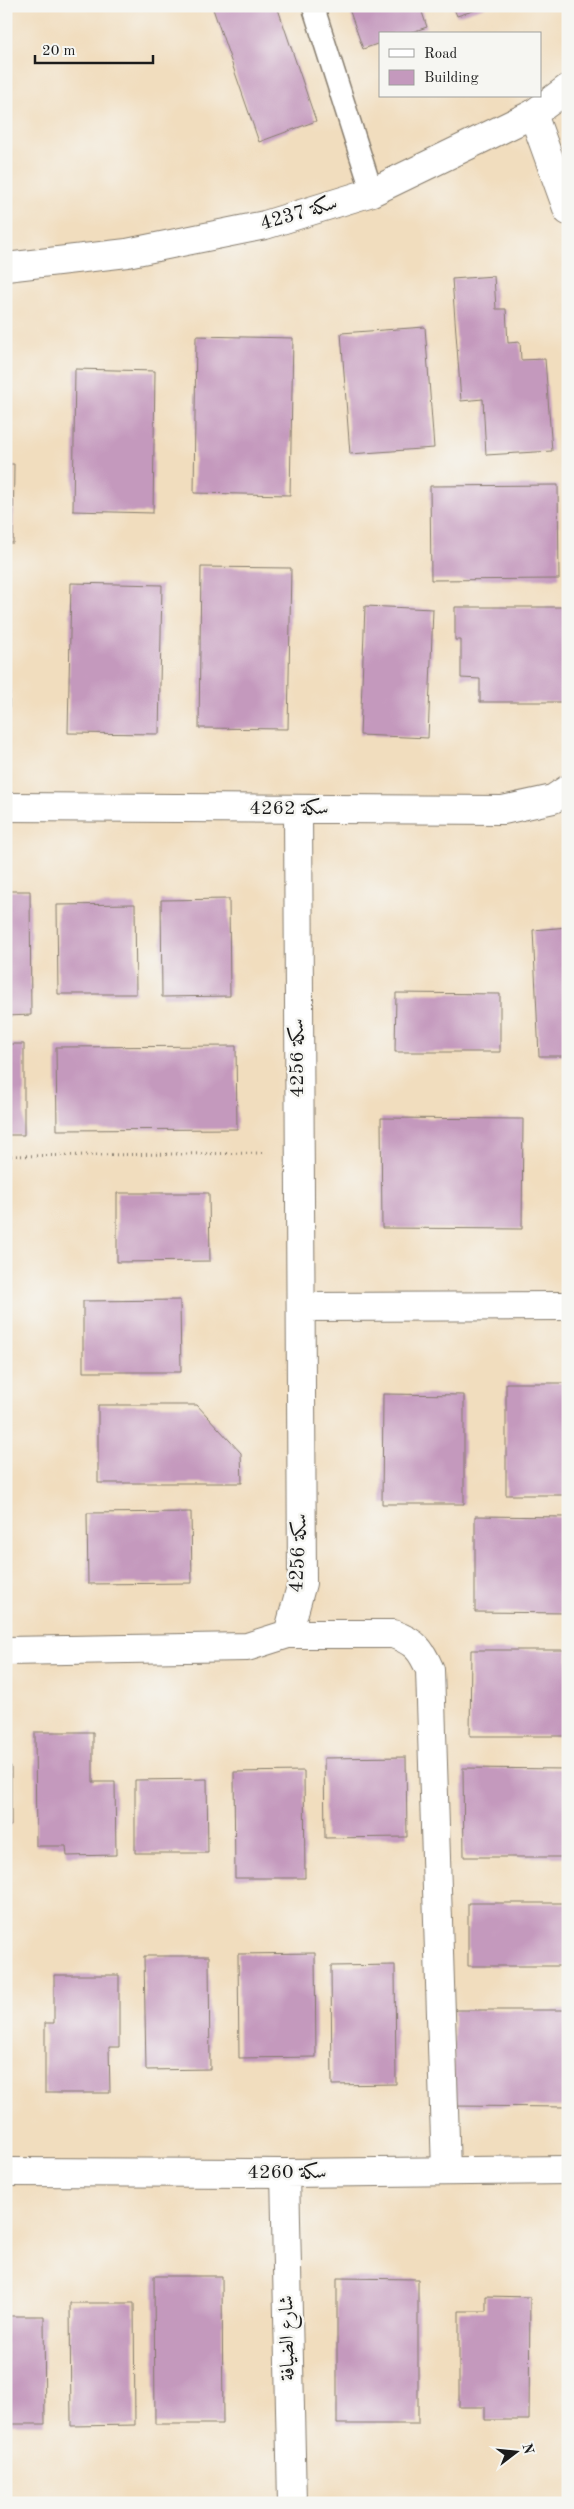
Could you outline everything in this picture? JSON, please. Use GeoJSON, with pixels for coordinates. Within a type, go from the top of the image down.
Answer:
{"type":"FeatureCollection","features":[{"type":"Feature","properties":{"kind":"street","name":"سكة 4237"},"geometry":{"type":"LineString","coordinates":[[6,267],[127,253],[265,225],[372,192],[533,114],[568,88]]}},
{"type":"Feature","properties":{"kind":"street"},"geometry":{"type":"LineString","coordinates":[[533,114],[568,211]]}},
{"type":"Feature","properties":{"kind":"street","name":"سكة 4262"},"geometry":{"type":"LineString","coordinates":[[6,807],[503,810],[553,799],[568,789]]}},
{"type":"Feature","properties":{"kind":"street","name":"سكة 4256"},"geometry":{"type":"LineString","coordinates":[[288,1634],[302,1583],[302,1307],[298,1153],[298,809]]}},
{"type":"Feature","properties":{"kind":"street"},"geometry":{"type":"LineString","coordinates":[[302,1307],[568,1306]]}},
{"type":"Feature","properties":{"kind":"street"},"geometry":{"type":"LineString","coordinates":[[6,1651],[247,1646],[288,1634],[393,1634],[407,1639],[422,1651],[430,1670],[446,2171]]}},
{"type":"Feature","properties":{"kind":"street","name":"سكة 4260"},"geometry":{"type":"LineString","coordinates":[[6,2172],[285,2173],[568,2170]]}},
{"type":"Feature","properties":{"kind":"street","name":"شارع الضيافة"},"geometry":{"type":"LineString","coordinates":[[285,2173],[292,2503]]}},
{"type":"Feature","properties":{"kind":"lane"},"geometry":{"type":"LineString","coordinates":[[313,6],[372,192]]}},
{"type":"Feature","properties":{"kind":"path"},"geometry":{"type":"LineString","coordinates":[[6,1156],[298,1153]]}},
{"type":"Feature","properties":{"kind":"building"},"geometry":{"type":"Polygon","coordinates":[[[212,6],[277,6],[316,121],[259,142],[212,6]]]}},
{"type":"Feature","properties":{"kind":"building"},"geometry":{"type":"Polygon","coordinates":[[[348,6],[420,6],[427,27],[412,32],[379,32],[379,43],[363,49],[348,6]]]}},
{"type":"Feature","properties":{"kind":"building"},"geometry":{"type":"Polygon","coordinates":[[[453,6],[485,6],[485,7],[457,16],[453,6]]]}},
{"type":"Feature","properties":{"kind":"building"},"geometry":{"type":"Polygon","coordinates":[[[494,276],[496,309],[506,309],[508,343],[520,342],[521,360],[545,359],[552,451],[486,455],[483,399],[461,401],[452,279],[494,276]]]}},
{"type":"Feature","properties":{"kind":"building"},"geometry":{"type":"Polygon","coordinates":[[[425,327],[434,448],[350,454],[341,333],[425,327]]]}},
{"type":"Feature","properties":{"kind":"building"},"geometry":{"type":"Polygon","coordinates":[[[196,336],[293,338],[290,495],[194,493],[196,336]]]}},
{"type":"Feature","properties":{"kind":"building"},"geometry":{"type":"Polygon","coordinates":[[[75,369],[155,371],[153,513],[73,511],[75,369]]]}},
{"type":"Feature","properties":{"kind":"building"},"geometry":{"type":"Polygon","coordinates":[[[6,464],[14,464],[13,543],[6,543],[6,464]]]}},
{"type":"Feature","properties":{"kind":"building"},"geometry":{"type":"Polygon","coordinates":[[[558,485],[559,579],[431,580],[430,486],[558,485]]]}},
{"type":"Feature","properties":{"kind":"building"},"geometry":{"type":"Polygon","coordinates":[[[201,567],[291,568],[288,729],[199,728],[201,567]]]}},
{"type":"Feature","properties":{"kind":"building"},"geometry":{"type":"Polygon","coordinates":[[[71,583],[162,585],[159,734],[68,733],[71,583]]]}},
{"type":"Feature","properties":{"kind":"building"},"geometry":{"type":"Polygon","coordinates":[[[365,606],[433,609],[428,738],[360,735],[365,606]]]}},
{"type":"Feature","properties":{"kind":"building"},"geometry":{"type":"Polygon","coordinates":[[[455,607],[568,607],[568,702],[480,702],[480,679],[461,678],[461,640],[455,640],[455,607]]]}},
{"type":"Feature","properties":{"kind":"building"},"geometry":{"type":"Polygon","coordinates":[[[6,686],[10,686],[9,708],[6,708],[6,686]]]}},
{"type":"Feature","properties":{"kind":"building"},"geometry":{"type":"Polygon","coordinates":[[[6,891],[30,891],[31,1015],[6,1016],[6,891]]]}},
{"type":"Feature","properties":{"kind":"building"},"geometry":{"type":"Polygon","coordinates":[[[229,899],[230,996],[162,997],[161,900],[229,899]]]}},
{"type":"Feature","properties":{"kind":"building"},"geometry":{"type":"Polygon","coordinates":[[[135,904],[136,994],[58,994],[57,905],[135,904]]]}},
{"type":"Feature","properties":{"kind":"building"},"geometry":{"type":"Polygon","coordinates":[[[568,927],[568,1056],[539,1056],[533,930],[568,927]]]}},
{"type":"Feature","properties":{"kind":"building"},"geometry":{"type":"Polygon","coordinates":[[[396,993],[500,994],[500,1052],[395,1052],[396,993]]]}},
{"type":"Feature","properties":{"kind":"building"},"geometry":{"type":"Polygon","coordinates":[[[6,1044],[24,1044],[24,1135],[6,1135],[6,1044]]]}},
{"type":"Feature","properties":{"kind":"building"},"geometry":{"type":"Polygon","coordinates":[[[236,1046],[237,1129],[57,1130],[56,1047],[236,1046]]]}},
{"type":"Feature","properties":{"kind":"building"},"geometry":{"type":"Polygon","coordinates":[[[381,1118],[523,1119],[522,1229],[382,1228],[381,1118]]]}},
{"type":"Feature","properties":{"kind":"building"},"geometry":{"type":"Polygon","coordinates":[[[117,1193],[209,1193],[210,1261],[117,1262],[117,1193]]]}},
{"type":"Feature","properties":{"kind":"building"},"geometry":{"type":"Polygon","coordinates":[[[180,1300],[181,1372],[83,1372],[83,1301],[180,1300]]]}},
{"type":"Feature","properties":{"kind":"building"},"geometry":{"type":"Polygon","coordinates":[[[506,1383],[568,1383],[568,1495],[506,1495],[506,1383]]]}},
{"type":"Feature","properties":{"kind":"building"},"geometry":{"type":"Polygon","coordinates":[[[383,1394],[464,1395],[464,1504],[382,1504],[383,1394]]]}},
{"type":"Feature","properties":{"kind":"building"},"geometry":{"type":"Polygon","coordinates":[[[98,1405],[197,1405],[241,1453],[242,1483],[98,1483],[98,1405]]]}},
{"type":"Feature","properties":{"kind":"building"},"geometry":{"type":"Polygon","coordinates":[[[191,1512],[192,1583],[88,1584],[87,1513],[191,1512]]]}},
{"type":"Feature","properties":{"kind":"building"},"geometry":{"type":"Polygon","coordinates":[[[475,1516],[568,1517],[568,1613],[475,1612],[475,1516]]]}},
{"type":"Feature","properties":{"kind":"building"},"geometry":{"type":"Polygon","coordinates":[[[471,1650],[568,1650],[568,1736],[470,1736],[471,1650]]]}},
{"type":"Feature","properties":{"kind":"building"},"geometry":{"type":"Polygon","coordinates":[[[35,1732],[93,1732],[93,1782],[115,1782],[116,1855],[67,1856],[66,1846],[36,1846],[35,1732]]]}},
{"type":"Feature","properties":{"kind":"building"},"geometry":{"type":"Polygon","coordinates":[[[406,1757],[407,1837],[325,1838],[324,1758],[406,1757]]]}},
{"type":"Feature","properties":{"kind":"building"},"geometry":{"type":"Polygon","coordinates":[[[6,1766],[11,1766],[11,1826],[6,1826],[6,1766]]]}},
{"type":"Feature","properties":{"kind":"building"},"geometry":{"type":"Polygon","coordinates":[[[463,1768],[568,1769],[568,1857],[464,1857],[463,1768]]]}},
{"type":"Feature","properties":{"kind":"building"},"geometry":{"type":"Polygon","coordinates":[[[304,1771],[305,1878],[235,1878],[234,1772],[304,1771]]]}},
{"type":"Feature","properties":{"kind":"building"},"geometry":{"type":"Polygon","coordinates":[[[207,1779],[208,1853],[135,1853],[135,1780],[207,1779]]]}},
{"type":"Feature","properties":{"kind":"building"},"geometry":{"type":"Polygon","coordinates":[[[468,1903],[568,1903],[568,1966],[468,1966],[468,1903]]]}},
{"type":"Feature","properties":{"kind":"building"},"geometry":{"type":"Polygon","coordinates":[[[315,1953],[316,2057],[239,2058],[238,1954],[315,1953]]]}},
{"type":"Feature","properties":{"kind":"building"},"geometry":{"type":"Polygon","coordinates":[[[144,1956],[209,1956],[210,2069],[146,2070],[144,1956]]]}},
{"type":"Feature","properties":{"kind":"building"},"geometry":{"type":"Polygon","coordinates":[[[395,1965],[396,2084],[332,2085],[331,1966],[395,1965]]]}},
{"type":"Feature","properties":{"kind":"building"},"geometry":{"type":"Polygon","coordinates":[[[54,1975],[119,1975],[119,2047],[109,2047],[110,2093],[45,2093],[45,2023],[54,2023],[54,1975]]]}},
{"type":"Feature","properties":{"kind":"building"},"geometry":{"type":"Polygon","coordinates":[[[454,2010],[568,2010],[568,2107],[453,2106],[454,2010]]]}},
{"type":"Feature","properties":{"kind":"building"},"geometry":{"type":"Polygon","coordinates":[[[154,2276],[222,2276],[223,2424],[155,2424],[154,2276]]]}},
{"type":"Feature","properties":{"kind":"building"},"geometry":{"type":"Polygon","coordinates":[[[337,2278],[418,2279],[418,2424],[337,2424],[337,2278]]]}},
{"type":"Feature","properties":{"kind":"building"},"geometry":{"type":"Polygon","coordinates":[[[486,2296],[530,2297],[529,2420],[485,2420],[485,2407],[459,2407],[459,2311],[486,2311],[486,2296]]]}},
{"type":"Feature","properties":{"kind":"building"},"geometry":{"type":"Polygon","coordinates":[[[70,2303],[134,2303],[135,2425],[71,2426],[70,2303]]]}},
{"type":"Feature","properties":{"kind":"building"},"geometry":{"type":"Polygon","coordinates":[[[6,2316],[44,2316],[45,2424],[6,2424],[6,2316]]]}}]}
